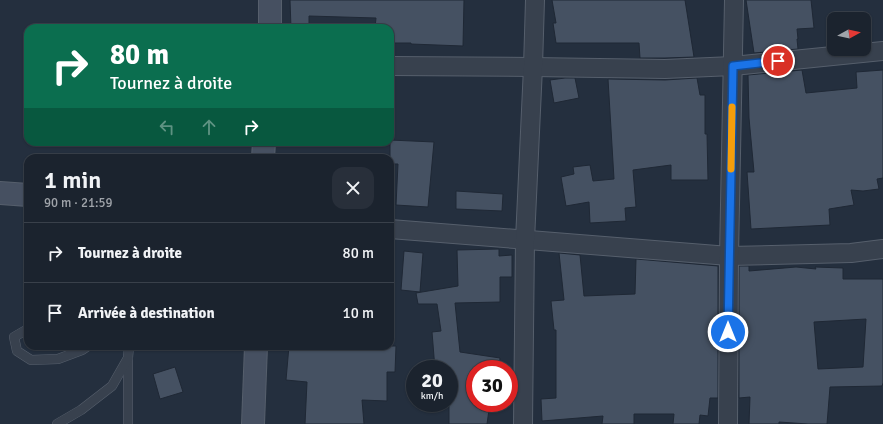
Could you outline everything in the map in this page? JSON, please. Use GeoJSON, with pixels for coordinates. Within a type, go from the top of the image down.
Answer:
{"type":"FeatureCollection","features":[{"type":"Feature","properties":{"kind":"street"},"geometry":{"type":"LineString","coordinates":[[270,0],[270,24]]}},
{"type":"Feature","properties":{"kind":"street"},"geometry":{"type":"LineString","coordinates":[[523,424],[525,240],[533,67],[534,0]]}},
{"type":"Feature","properties":{"kind":"street"},"geometry":{"type":"LineString","coordinates":[[728,424],[729,256],[734,0]]}},
{"type":"Feature","properties":{"kind":"street"},"geometry":{"type":"LineString","coordinates":[[394,66],[665,69],[733,66],[883,51]]}},
{"type":"Feature","properties":{"kind":"street"},"geometry":{"type":"LineString","coordinates":[[0,193],[24,195]]}},
{"type":"Feature","properties":{"kind":"street"},"geometry":{"type":"LineString","coordinates":[[394,229],[729,256],[851,253],[883,249]]}},
{"type":"Feature","properties":{"kind":"street"},"geometry":{"type":"LineString","coordinates":[[253,424],[256,350]]}},
{"type":"Feature","properties":{"kind":"lane"},"geometry":{"type":"LineString","coordinates":[[24,331],[14,337],[17,351],[31,360],[58,359],[82,350]]}},
{"type":"Feature","properties":{"kind":"lane"},"geometry":{"type":"LineString","coordinates":[[128,350],[128,424]]}},
{"type":"Feature","properties":{"kind":"lane"},"geometry":{"type":"LineString","coordinates":[[57,424],[81,410],[112,386],[128,358]]}},
{"type":"Feature","properties":{"kind":"building"},"geometry":{"type":"Polygon","coordinates":[[[290,0],[464,0],[463,46],[394,43],[394,24],[375,24],[376,18],[309,16],[309,24],[291,24],[290,0]]]}},
{"type":"Feature","properties":{"kind":"building"},"geometry":{"type":"Polygon","coordinates":[[[552,0],[685,0],[694,57],[640,58],[639,43],[556,43],[553,23],[556,23],[552,0]]]}},
{"type":"Feature","properties":{"kind":"building"},"geometry":{"type":"Polygon","coordinates":[[[746,0],[811,0],[814,28],[797,29],[798,49],[754,53],[746,0]]]}},
{"type":"Feature","properties":{"kind":"building"},"geometry":{"type":"Polygon","coordinates":[[[802,70],[806,93],[857,88],[856,72],[883,70],[883,178],[877,179],[879,189],[863,191],[851,190],[854,205],[829,209],[830,225],[751,229],[747,172],[754,172],[749,118],[748,75],[802,70]]]}},
{"type":"Feature","properties":{"kind":"building"},"geometry":{"type":"Polygon","coordinates":[[[575,78],[579,98],[554,103],[550,80],[575,78]]]}},
{"type":"Feature","properties":{"kind":"building"},"geometry":{"type":"Polygon","coordinates":[[[697,78],[700,95],[705,95],[705,134],[707,134],[708,180],[671,180],[671,165],[633,170],[636,207],[625,208],[626,221],[590,223],[589,202],[566,206],[561,177],[574,174],[573,167],[590,165],[593,181],[614,179],[608,79],[665,80],[697,78]]]}},
{"type":"Feature","properties":{"kind":"building"},"geometry":{"type":"Polygon","coordinates":[[[394,140],[434,142],[428,207],[396,205],[398,164],[394,164],[394,154],[390,154],[390,146],[394,146],[394,140]]]}},
{"type":"Feature","properties":{"kind":"building"},"geometry":{"type":"Polygon","coordinates":[[[456,191],[503,194],[502,211],[456,209],[456,191]]]}},
{"type":"Feature","properties":{"kind":"building"},"geometry":{"type":"Polygon","coordinates":[[[499,249],[499,256],[512,255],[512,277],[500,277],[500,302],[455,303],[460,352],[500,358],[500,360],[466,360],[466,412],[489,412],[487,424],[449,424],[449,412],[458,412],[458,360],[434,360],[432,332],[441,331],[437,304],[418,304],[416,293],[458,286],[457,250],[499,249]]]}},
{"type":"Feature","properties":{"kind":"building"},"geometry":{"type":"Polygon","coordinates":[[[404,251],[423,253],[420,292],[401,290],[404,251]]]}},
{"type":"Feature","properties":{"kind":"building"},"geometry":{"type":"Polygon","coordinates":[[[559,253],[580,255],[584,296],[635,294],[636,259],[718,266],[718,398],[710,398],[708,416],[700,415],[699,424],[673,424],[674,414],[634,414],[634,424],[602,424],[603,416],[542,421],[541,399],[556,398],[556,330],[554,330],[551,301],[564,300],[559,253]]]}},
{"type":"Feature","properties":{"kind":"building"},"geometry":{"type":"Polygon","coordinates":[[[739,266],[749,266],[749,271],[796,267],[816,269],[815,267],[843,268],[843,279],[883,279],[882,386],[830,387],[827,424],[779,422],[779,424],[749,424],[750,397],[739,398],[739,266]],[[866,319],[814,322],[818,369],[863,367],[866,319]]]}},
{"type":"Feature","properties":{"kind":"building"},"geometry":{"type":"Polygon","coordinates":[[[394,346],[396,346],[395,372],[387,372],[387,401],[362,400],[364,424],[305,424],[307,382],[286,380],[289,350],[394,350],[394,346]]]}},
{"type":"Feature","properties":{"kind":"building"},"geometry":{"type":"Polygon","coordinates":[[[175,367],[183,392],[160,399],[153,374],[175,367]]]}},
{"type":"Feature","properties":{"kind":"slow traffic"},"geometry":{"type":"LineString","coordinates":[[731,169],[732,107]]}},
{"type":"Feature","properties":{"kind":"route"},"geometry":{"type":"LineString","coordinates":[[728,332],[733,66],[778,61]]}}]}
